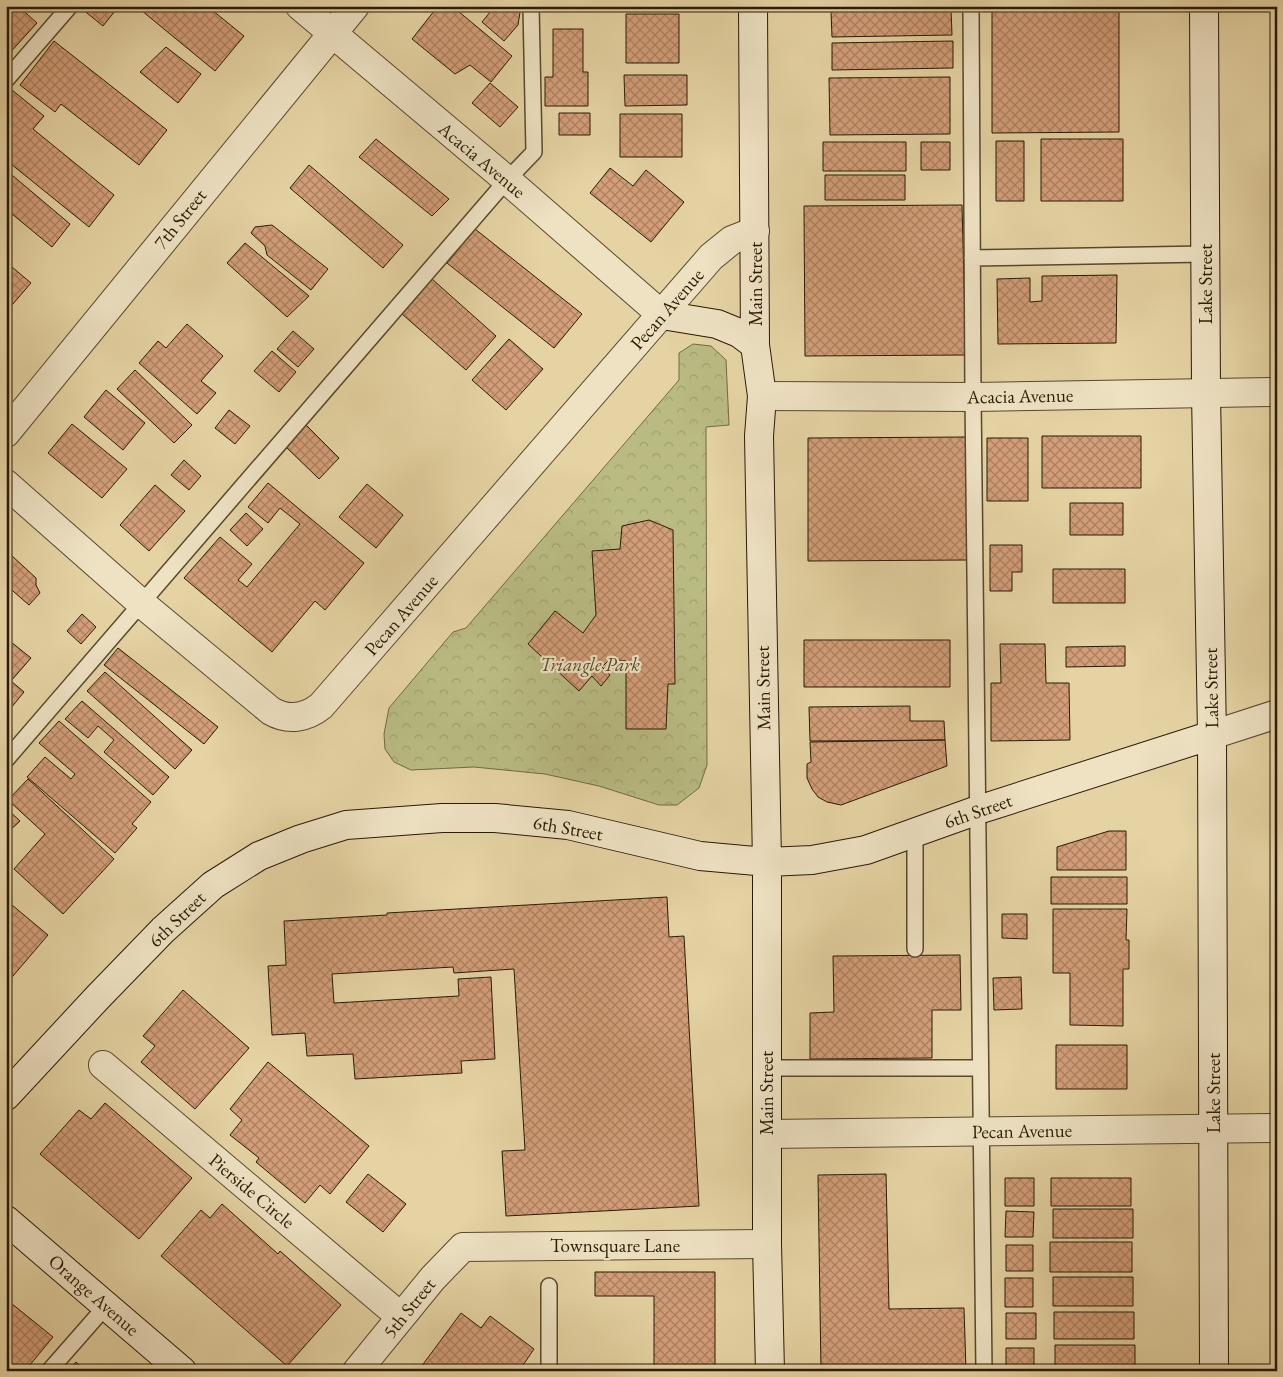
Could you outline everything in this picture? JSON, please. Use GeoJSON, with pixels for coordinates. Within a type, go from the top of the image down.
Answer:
{"type":"FeatureCollection","features":[{"type":"Feature","properties":{"kind":"street","name":"Acacia Avenue"},"geometry":{"type":"LineString","coordinates":[[300,6],[507,180],[662,315]]}},
{"type":"Feature","properties":{"kind":"street","name":"7th Street"},"geometry":{"type":"LineString","coordinates":[[6,433],[355,6]]}},
{"type":"Feature","properties":{"kind":"street","name":"Main Street"},"geometry":{"type":"LineString","coordinates":[[753,6],[755,346],[762,396],[759,436],[766,862],[766,1244],[770,1371]]}},
{"type":"Feature","properties":{"kind":"street","name":"Lake Street"},"geometry":{"type":"LineString","coordinates":[[1204,6],[1206,393],[1212,735],[1214,1371]]}},
{"type":"Feature","properties":{"kind":"street","name":"Pecan Avenue"},"geometry":{"type":"LineString","coordinates":[[6,484],[141,603],[271,711],[284,717],[299,717],[314,711],[328,699],[712,257],[732,240],[755,231]]}},
{"type":"Feature","properties":{"kind":"street"},"geometry":{"type":"LineString","coordinates":[[662,315],[717,324],[739,333],[755,346]]}},
{"type":"Feature","properties":{"kind":"street","name":"Acacia Avenue"},"geometry":{"type":"LineString","coordinates":[[762,396],[973,397],[1277,392]]}},
{"type":"Feature","properties":{"kind":"street","name":"6th Street"},"geometry":{"type":"LineString","coordinates":[[6,1096],[163,930],[212,885],[258,856],[301,839],[346,825],[442,818],[495,818],[568,825],[700,856],[766,862],[812,860],[866,850],[978,810],[1277,714]]}},
{"type":"Feature","properties":{"kind":"street","name":"Pierside Circle"},"geometry":{"type":"LineString","coordinates":[[103,1066],[401,1317]]}},
{"type":"Feature","properties":{"kind":"street","name":"Pecan Avenue"},"geometry":{"type":"LineString","coordinates":[[766,1134],[1277,1128]]}},
{"type":"Feature","properties":{"kind":"street","name":"Orange Avenue"},"geometry":{"type":"LineString","coordinates":[[6,1220],[182,1371]]}},
{"type":"Feature","properties":{"kind":"street","name":"Townsquare Lane"},"geometry":{"type":"LineString","coordinates":[[463,1247],[766,1244]]}},
{"type":"Feature","properties":{"kind":"street","name":"5th Street"},"geometry":{"type":"LineString","coordinates":[[357,1371],[433,1278],[463,1247]]}},
{"type":"Feature","properties":{"kind":"lane"},"geometry":{"type":"LineString","coordinates":[[6,80],[70,6]]}},
{"type":"Feature","properties":{"kind":"lane"},"geometry":{"type":"LineString","coordinates":[[6,760],[507,180],[534,152],[531,6]]}},
{"type":"Feature","properties":{"kind":"lane"},"geometry":{"type":"LineString","coordinates":[[971,6],[973,397],[984,1371]]}},
{"type":"Feature","properties":{"kind":"lane"},"geometry":{"type":"LineString","coordinates":[[972,258],[1205,254]]}},
{"type":"Feature","properties":{"kind":"lane"},"geometry":{"type":"LineString","coordinates":[[915,834],[915,949]]}},
{"type":"Feature","properties":{"kind":"lane"},"geometry":{"type":"LineString","coordinates":[[766,1068],[980,1068]]}},
{"type":"Feature","properties":{"kind":"lane"},"geometry":{"type":"LineString","coordinates":[[549,1286],[549,1371]]}},
{"type":"Feature","properties":{"kind":"lane"},"geometry":{"type":"LineString","coordinates":[[49,1371],[106,1306]]}},
{"type":"Feature","properties":{"kind":"green space","name":"Triangle Park"},"geometry":{"type":"Polygon","coordinates":[[[693,344],[711,346],[726,360],[729,425],[706,427],[707,765],[699,788],[677,805],[659,805],[599,786],[545,774],[474,767],[411,770],[394,762],[385,749],[384,734],[389,708],[453,632],[466,628],[679,380],[679,353],[693,344]]]}},
{"type":"Feature","properties":{"kind":"building"},"geometry":{"type":"Polygon","coordinates":[[[6,6],[18,6],[37,23],[6,57],[6,6]]]}},
{"type":"Feature","properties":{"kind":"building"},"geometry":{"type":"Polygon","coordinates":[[[84,6],[119,6],[103,26],[82,9],[84,6]]]}},
{"type":"Feature","properties":{"kind":"building"},"geometry":{"type":"Polygon","coordinates":[[[136,6],[207,6],[244,36],[215,71],[136,6]]]}},
{"type":"Feature","properties":{"kind":"building"},"geometry":{"type":"Polygon","coordinates":[[[438,6],[452,6],[512,56],[491,82],[470,65],[455,74],[412,39],[438,6]]]}},
{"type":"Feature","properties":{"kind":"building"},"geometry":{"type":"Polygon","coordinates":[[[495,6],[521,6],[518,25],[504,41],[482,22],[495,6]]]}},
{"type":"Feature","properties":{"kind":"building"},"geometry":{"type":"Polygon","coordinates":[[[992,6],[1119,6],[1119,132],[992,133],[992,6]]]}},
{"type":"Feature","properties":{"kind":"building"},"geometry":{"type":"Polygon","coordinates":[[[951,9],[952,35],[832,37],[831,11],[951,9]]]}},
{"type":"Feature","properties":{"kind":"building"},"geometry":{"type":"Polygon","coordinates":[[[626,14],[679,14],[679,63],[626,63],[626,14]]]}},
{"type":"Feature","properties":{"kind":"building"},"geometry":{"type":"Polygon","coordinates":[[[553,29],[583,29],[583,72],[588,72],[588,106],[545,106],[545,77],[553,77],[553,29]]]}},
{"type":"Feature","properties":{"kind":"building"},"geometry":{"type":"Polygon","coordinates":[[[54,41],[167,130],[139,165],[61,104],[55,112],[20,85],[54,41]]]}},
{"type":"Feature","properties":{"kind":"building"},"geometry":{"type":"Polygon","coordinates":[[[953,41],[953,68],[832,70],[832,43],[953,41]]]}},
{"type":"Feature","properties":{"kind":"building"},"geometry":{"type":"Polygon","coordinates":[[[166,47],[201,74],[178,103],[140,72],[166,47]]]}},
{"type":"Feature","properties":{"kind":"building"},"geometry":{"type":"Polygon","coordinates":[[[624,75],[687,75],[687,105],[625,106],[624,75]]]}},
{"type":"Feature","properties":{"kind":"building"},"geometry":{"type":"Polygon","coordinates":[[[950,77],[950,134],[830,135],[829,78],[950,77]]]}},
{"type":"Feature","properties":{"kind":"building"},"geometry":{"type":"Polygon","coordinates":[[[490,83],[518,107],[500,127],[472,103],[490,83]]]}},
{"type":"Feature","properties":{"kind":"building"},"geometry":{"type":"Polygon","coordinates":[[[12,90],[44,116],[33,129],[114,195],[89,227],[6,160],[6,96],[12,90]]]}},
{"type":"Feature","properties":{"kind":"building"},"geometry":{"type":"Polygon","coordinates":[[[559,113],[590,113],[590,135],[559,135],[559,113]]]}},
{"type":"Feature","properties":{"kind":"building"},"geometry":{"type":"Polygon","coordinates":[[[620,114],[682,114],[682,157],[620,157],[620,114]]]}},
{"type":"Feature","properties":{"kind":"building"},"geometry":{"type":"Polygon","coordinates":[[[376,139],[449,199],[432,216],[359,157],[376,139]]]}},
{"type":"Feature","properties":{"kind":"building"},"geometry":{"type":"Polygon","coordinates":[[[1041,139],[1123,139],[1123,201],[1041,201],[1041,139]]]}},
{"type":"Feature","properties":{"kind":"building"},"geometry":{"type":"Polygon","coordinates":[[[996,141],[1024,141],[1024,201],[996,201],[996,141]]]}},
{"type":"Feature","properties":{"kind":"building"},"geometry":{"type":"Polygon","coordinates":[[[823,142],[906,142],[906,171],[823,171],[823,142]]]}},
{"type":"Feature","properties":{"kind":"building"},"geometry":{"type":"Polygon","coordinates":[[[921,142],[950,142],[950,170],[921,170],[921,142]]]}},
{"type":"Feature","properties":{"kind":"building"},"geometry":{"type":"Polygon","coordinates":[[[309,165],[403,245],[383,268],[290,188],[309,165]]]}},
{"type":"Feature","properties":{"kind":"building"},"geometry":{"type":"Polygon","coordinates":[[[610,168],[633,186],[646,170],[684,202],[651,242],[590,193],[610,168]]]}},
{"type":"Feature","properties":{"kind":"building"},"geometry":{"type":"Polygon","coordinates":[[[6,170],[70,224],[52,247],[6,209],[6,170]]]}},
{"type":"Feature","properties":{"kind":"building"},"geometry":{"type":"Polygon","coordinates":[[[825,175],[905,175],[905,200],[825,200],[825,175]]]}},
{"type":"Feature","properties":{"kind":"building"},"geometry":{"type":"Polygon","coordinates":[[[962,205],[966,355],[805,356],[804,206],[962,205]]]}},
{"type":"Feature","properties":{"kind":"building"},"geometry":{"type":"Polygon","coordinates":[[[272,225],[328,269],[311,290],[267,255],[265,246],[251,233],[255,227],[272,225]]]}},
{"type":"Feature","properties":{"kind":"building"},"geometry":{"type":"Polygon","coordinates":[[[475,229],[582,314],[554,348],[447,263],[475,229]]]}},
{"type":"Feature","properties":{"kind":"building"},"geometry":{"type":"Polygon","coordinates":[[[245,243],[309,296],[287,317],[227,263],[245,243]]]}},
{"type":"Feature","properties":{"kind":"building"},"geometry":{"type":"Polygon","coordinates":[[[6,262],[31,283],[6,312],[6,262]]]}},
{"type":"Feature","properties":{"kind":"building"},"geometry":{"type":"Polygon","coordinates":[[[1117,275],[1116,343],[998,344],[997,279],[1030,278],[1030,302],[1042,301],[1042,276],[1117,275]]]}},
{"type":"Feature","properties":{"kind":"building"},"geometry":{"type":"Polygon","coordinates":[[[432,279],[496,336],[466,370],[402,314],[432,279]]]}},
{"type":"Feature","properties":{"kind":"building"},"geometry":{"type":"Polygon","coordinates":[[[187,324],[223,356],[201,381],[216,393],[197,414],[139,363],[158,341],[166,348],[187,324]]]}},
{"type":"Feature","properties":{"kind":"building"},"geometry":{"type":"Polygon","coordinates":[[[293,331],[314,349],[298,367],[277,349],[293,331]]]}},
{"type":"Feature","properties":{"kind":"building"},"geometry":{"type":"Polygon","coordinates":[[[509,339],[543,369],[506,410],[472,380],[509,339]]]}},
{"type":"Feature","properties":{"kind":"building"},"geometry":{"type":"Polygon","coordinates":[[[272,351],[296,372],[279,392],[254,371],[272,351]]]}},
{"type":"Feature","properties":{"kind":"building"},"geometry":{"type":"Polygon","coordinates":[[[135,370],[192,425],[174,443],[117,389],[135,370]]]}},
{"type":"Feature","properties":{"kind":"building"},"geometry":{"type":"Polygon","coordinates":[[[106,390],[145,423],[123,450],[84,417],[106,390]]]}},
{"type":"Feature","properties":{"kind":"building"},"geometry":{"type":"Polygon","coordinates":[[[229,410],[250,426],[235,444],[215,428],[229,410]]]}},
{"type":"Feature","properties":{"kind":"building"},"geometry":{"type":"Polygon","coordinates":[[[72,424],[127,469],[102,498],[48,453],[72,424]]]}},
{"type":"Feature","properties":{"kind":"building"},"geometry":{"type":"Polygon","coordinates":[[[306,425],[339,458],[319,479],[285,446],[306,425]]]}},
{"type":"Feature","properties":{"kind":"building"},"geometry":{"type":"Polygon","coordinates":[[[1042,436],[1141,436],[1141,488],[1042,488],[1042,436]]]}},
{"type":"Feature","properties":{"kind":"building"},"geometry":{"type":"Polygon","coordinates":[[[966,437],[967,560],[808,561],[808,438],[966,437]]]}},
{"type":"Feature","properties":{"kind":"building"},"geometry":{"type":"Polygon","coordinates":[[[987,438],[1028,438],[1028,501],[987,501],[987,438]]]}},
{"type":"Feature","properties":{"kind":"building"},"geometry":{"type":"Polygon","coordinates":[[[184,460],[201,476],[189,490],[171,475],[184,460]]]}},
{"type":"Feature","properties":{"kind":"building"},"geometry":{"type":"Polygon","coordinates":[[[268,483],[364,563],[325,610],[315,601],[272,652],[184,578],[220,537],[252,564],[238,580],[247,587],[300,524],[280,508],[268,523],[248,507],[268,483]]]}},
{"type":"Feature","properties":{"kind":"building"},"geometry":{"type":"Polygon","coordinates":[[[367,484],[403,515],[376,548],[339,517],[367,484]]]}},
{"type":"Feature","properties":{"kind":"building"},"geometry":{"type":"Polygon","coordinates":[[[155,485],[185,511],[149,551],[120,525],[155,485]]]}},
{"type":"Feature","properties":{"kind":"building"},"geometry":{"type":"Polygon","coordinates":[[[1275,493],[1277,493],[1277,594],[1275,594],[1275,493]]]}},
{"type":"Feature","properties":{"kind":"building"},"geometry":{"type":"Polygon","coordinates":[[[1070,503],[1123,503],[1123,535],[1070,535],[1070,503]]]}},
{"type":"Feature","properties":{"kind":"building"},"geometry":{"type":"Polygon","coordinates":[[[246,513],[263,529],[247,546],[230,530],[246,513]]]}},
{"type":"Feature","properties":{"kind":"building"},"geometry":{"type":"Polygon","coordinates":[[[649,520],[673,530],[675,684],[668,684],[666,729],[626,729],[626,661],[610,659],[602,667],[610,675],[601,686],[592,676],[579,691],[528,644],[555,611],[583,633],[596,615],[592,551],[620,549],[622,526],[649,520]]]}},
{"type":"Feature","properties":{"kind":"building"},"geometry":{"type":"Polygon","coordinates":[[[990,545],[1022,545],[1022,572],[1012,572],[1012,591],[990,591],[990,545]]]}},
{"type":"Feature","properties":{"kind":"building"},"geometry":{"type":"Polygon","coordinates":[[[11,555],[36,578],[36,585],[40,593],[29,605],[6,585],[6,556],[11,555]]]}},
{"type":"Feature","properties":{"kind":"building"},"geometry":{"type":"Polygon","coordinates":[[[1053,569],[1125,569],[1125,603],[1053,603],[1053,569]]]}},
{"type":"Feature","properties":{"kind":"building"},"geometry":{"type":"Polygon","coordinates":[[[82,614],[96,627],[81,644],[67,631],[82,614]]]}},
{"type":"Feature","properties":{"kind":"building"},"geometry":{"type":"Polygon","coordinates":[[[6,638],[31,658],[11,681],[24,692],[6,714],[6,638]]]}},
{"type":"Feature","properties":{"kind":"building"},"geometry":{"type":"Polygon","coordinates":[[[804,640],[950,640],[950,687],[804,687],[804,640]]]}},
{"type":"Feature","properties":{"kind":"building"},"geometry":{"type":"Polygon","coordinates":[[[1000,644],[1045,644],[1046,683],[1069,683],[1070,740],[991,741],[991,683],[1001,683],[1000,644]]]}},
{"type":"Feature","properties":{"kind":"building"},"geometry":{"type":"Polygon","coordinates":[[[1125,646],[1125,666],[1066,667],[1066,647],[1125,646]]]}},
{"type":"Feature","properties":{"kind":"building"},"geometry":{"type":"Polygon","coordinates":[[[118,648],[218,727],[204,744],[104,665],[118,648]]]}},
{"type":"Feature","properties":{"kind":"building"},"geometry":{"type":"Polygon","coordinates":[[[105,672],[192,750],[175,769],[87,691],[105,672]]]}},
{"type":"Feature","properties":{"kind":"building"},"geometry":{"type":"Polygon","coordinates":[[[82,701],[169,777],[153,795],[104,752],[114,740],[98,726],[88,738],[65,719],[82,701]]]}},
{"type":"Feature","properties":{"kind":"building"},"geometry":{"type":"Polygon","coordinates":[[[910,706],[910,721],[944,721],[945,740],[810,741],[809,707],[910,706]]]}},
{"type":"Feature","properties":{"kind":"building"},"geometry":{"type":"Polygon","coordinates":[[[59,721],[151,802],[132,824],[137,828],[115,853],[27,777],[45,757],[71,779],[75,774],[39,743],[59,721]]]}},
{"type":"Feature","properties":{"kind":"building"},"geometry":{"type":"Polygon","coordinates":[[[945,740],[947,766],[841,805],[827,802],[818,797],[807,778],[807,764],[811,762],[810,742],[945,740]]]}},
{"type":"Feature","properties":{"kind":"building"},"geometry":{"type":"Polygon","coordinates":[[[28,779],[114,859],[63,914],[14,869],[45,834],[8,800],[28,779]]]}},
{"type":"Feature","properties":{"kind":"building"},"geometry":{"type":"Polygon","coordinates":[[[6,808],[20,821],[6,834],[6,808]]]}},
{"type":"Feature","properties":{"kind":"building"},"geometry":{"type":"Polygon","coordinates":[[[1109,831],[1126,831],[1126,870],[1057,870],[1057,847],[1109,831]]]}},
{"type":"Feature","properties":{"kind":"building"},"geometry":{"type":"Polygon","coordinates":[[[1051,877],[1127,877],[1127,904],[1051,904],[1051,877]]]}},
{"type":"Feature","properties":{"kind":"building"},"geometry":{"type":"Polygon","coordinates":[[[667,897],[669,937],[684,936],[699,1206],[506,1216],[502,1151],[525,1150],[514,969],[454,973],[453,967],[332,974],[334,1003],[459,996],[458,979],[491,977],[495,1059],[461,1061],[462,1073],[355,1079],[353,1054],[307,1056],[305,1033],[272,1035],[268,966],[286,965],[284,921],[387,915],[387,913],[667,897]]]}},
{"type":"Feature","properties":{"kind":"building"},"geometry":{"type":"Polygon","coordinates":[[[6,900],[48,935],[7,983],[6,983],[6,900]]]}},
{"type":"Feature","properties":{"kind":"building"},"geometry":{"type":"Polygon","coordinates":[[[1053,909],[1127,909],[1126,940],[1129,940],[1129,969],[1123,969],[1123,1026],[1070,1025],[1070,973],[1053,973],[1053,909]]]}},
{"type":"Feature","properties":{"kind":"building"},"geometry":{"type":"Polygon","coordinates":[[[1002,914],[1027,914],[1027,939],[1002,938],[1002,914]]]}},
{"type":"Feature","properties":{"kind":"building"},"geometry":{"type":"Polygon","coordinates":[[[960,955],[961,1010],[932,1010],[932,1058],[810,1059],[810,1013],[834,1012],[833,956],[960,955]]]}},
{"type":"Feature","properties":{"kind":"building"},"geometry":{"type":"Polygon","coordinates":[[[1021,977],[1022,1009],[994,1010],[993,978],[1021,977]]]}},
{"type":"Feature","properties":{"kind":"building"},"geometry":{"type":"Polygon","coordinates":[[[183,990],[249,1048],[195,1109],[141,1062],[155,1046],[143,1036],[183,990]]]}},
{"type":"Feature","properties":{"kind":"building"},"geometry":{"type":"Polygon","coordinates":[[[1056,1045],[1127,1045],[1127,1089],[1056,1089],[1056,1045]]]}},
{"type":"Feature","properties":{"kind":"building"},"geometry":{"type":"Polygon","coordinates":[[[268,1062],[369,1146],[330,1194],[320,1185],[305,1203],[256,1162],[259,1158],[230,1135],[242,1120],[230,1109],[268,1062]]]}},
{"type":"Feature","properties":{"kind":"building"},"geometry":{"type":"Polygon","coordinates":[[[105,1103],[192,1178],[139,1239],[40,1154],[79,1110],[91,1119],[105,1103]]]}},
{"type":"Feature","properties":{"kind":"building"},"geometry":{"type":"Polygon","coordinates":[[[368,1174],[406,1204],[383,1232],[346,1202],[368,1174]]]}},
{"type":"Feature","properties":{"kind":"building"},"geometry":{"type":"Polygon","coordinates":[[[886,1174],[889,1309],[964,1308],[966,1371],[821,1371],[818,1175],[886,1174]]]}},
{"type":"Feature","properties":{"kind":"building"},"geometry":{"type":"Polygon","coordinates":[[[1005,1178],[1034,1178],[1034,1206],[1005,1206],[1005,1178]]]}},
{"type":"Feature","properties":{"kind":"building"},"geometry":{"type":"Polygon","coordinates":[[[1051,1178],[1131,1178],[1131,1206],[1051,1206],[1051,1178]]]}},
{"type":"Feature","properties":{"kind":"building"},"geometry":{"type":"Polygon","coordinates":[[[222,1204],[278,1254],[280,1251],[341,1305],[287,1366],[161,1256],[201,1210],[210,1218],[222,1204]]]}},
{"type":"Feature","properties":{"kind":"building"},"geometry":{"type":"Polygon","coordinates":[[[1053,1209],[1133,1209],[1133,1238],[1053,1238],[1053,1209]]]}},
{"type":"Feature","properties":{"kind":"building"},"geometry":{"type":"Polygon","coordinates":[[[1006,1211],[1034,1212],[1033,1237],[1005,1237],[1006,1211]]]}},
{"type":"Feature","properties":{"kind":"building"},"geometry":{"type":"Polygon","coordinates":[[[1050,1242],[1132,1242],[1132,1272],[1050,1272],[1050,1242]]]}},
{"type":"Feature","properties":{"kind":"building"},"geometry":{"type":"Polygon","coordinates":[[[1006,1245],[1033,1245],[1033,1271],[1006,1271],[1006,1245]]]}},
{"type":"Feature","properties":{"kind":"building"},"geometry":{"type":"Polygon","coordinates":[[[595,1272],[715,1272],[715,1371],[654,1371],[654,1296],[595,1296],[595,1272]]]}},
{"type":"Feature","properties":{"kind":"building"},"geometry":{"type":"Polygon","coordinates":[[[1053,1277],[1133,1277],[1133,1306],[1053,1306],[1053,1277]]]}},
{"type":"Feature","properties":{"kind":"building"},"geometry":{"type":"Polygon","coordinates":[[[1005,1278],[1033,1278],[1033,1307],[1005,1307],[1005,1278]]]}},
{"type":"Feature","properties":{"kind":"building"},"geometry":{"type":"Polygon","coordinates":[[[6,1299],[53,1337],[25,1371],[6,1371],[6,1299]]]}},
{"type":"Feature","properties":{"kind":"building"},"geometry":{"type":"Polygon","coordinates":[[[1054,1312],[1134,1312],[1134,1339],[1054,1339],[1054,1312]]]}},
{"type":"Feature","properties":{"kind":"building"},"geometry":{"type":"Polygon","coordinates":[[[461,1313],[481,1328],[490,1316],[534,1349],[519,1371],[418,1371],[461,1313]]]}},
{"type":"Feature","properties":{"kind":"building"},"geometry":{"type":"Polygon","coordinates":[[[1006,1313],[1036,1313],[1036,1339],[1006,1339],[1006,1313]]]}},
{"type":"Feature","properties":{"kind":"building"},"geometry":{"type":"Polygon","coordinates":[[[1055,1345],[1135,1345],[1135,1371],[1055,1371],[1055,1345]]]}},
{"type":"Feature","properties":{"kind":"building"},"geometry":{"type":"Polygon","coordinates":[[[1006,1348],[1034,1348],[1034,1371],[1006,1371],[1006,1348]]]}},
{"type":"Feature","properties":{"kind":"building"},"geometry":{"type":"Polygon","coordinates":[[[76,1362],[86,1371],[68,1371],[76,1362]]]}}]}
